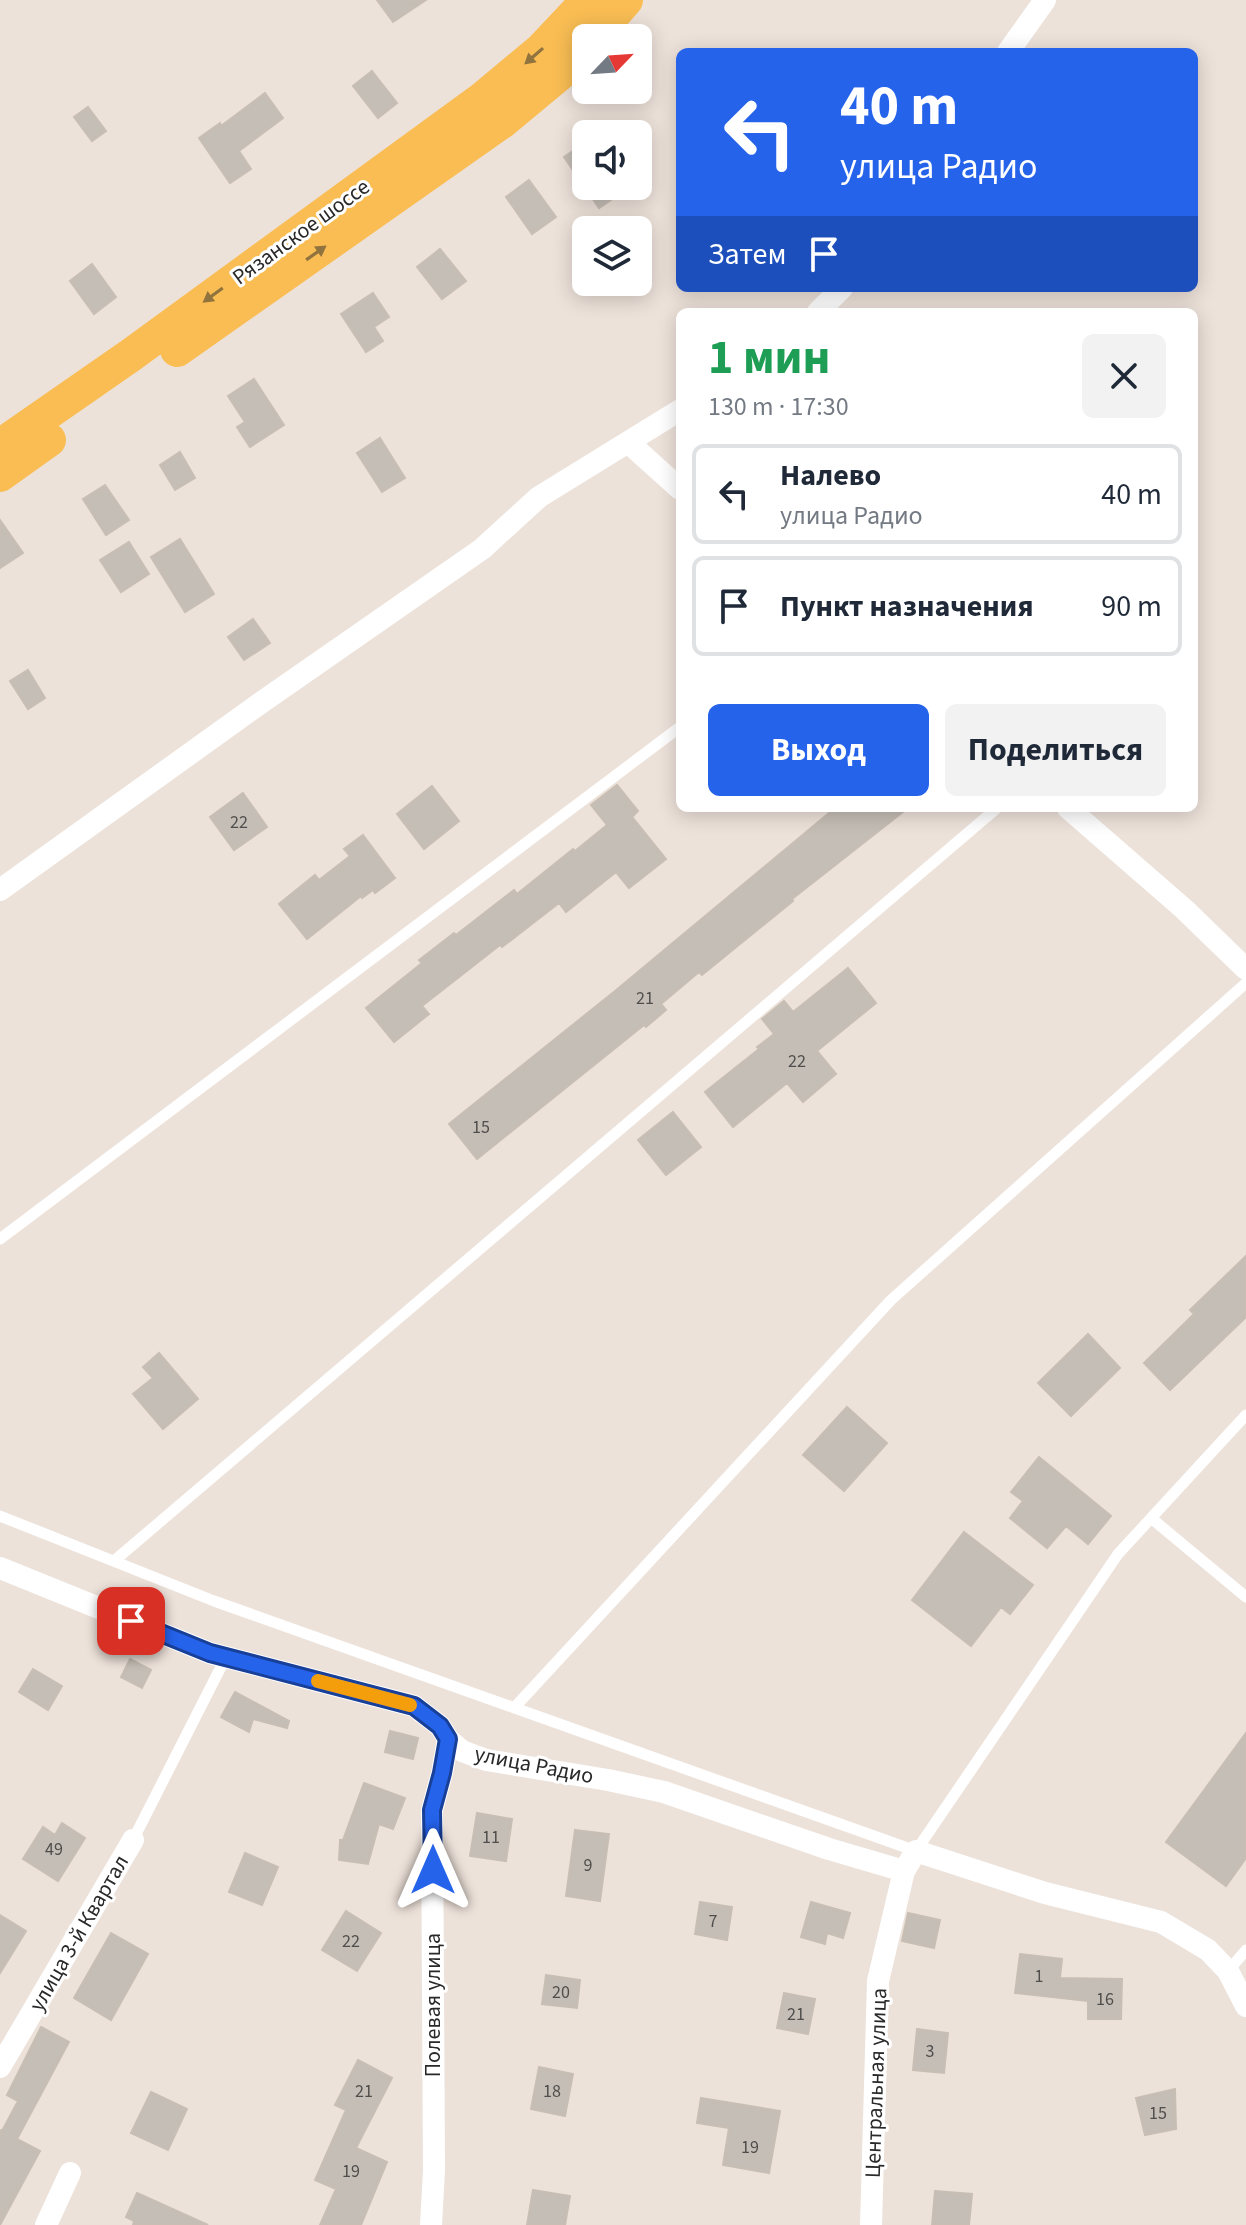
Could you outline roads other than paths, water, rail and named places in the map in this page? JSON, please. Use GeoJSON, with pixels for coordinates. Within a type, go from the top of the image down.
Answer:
{"type":"FeatureCollection","features":[{"type":"Feature","properties":{"kind":"main road","name":"Рязанское шоссе"},"geometry":{"type":"LineString","coordinates":[[0,446],[131,355],[482,99],[542,49],[588,0]]}},
{"type":"Feature","properties":{"kind":"main road"},"geometry":{"type":"LineString","coordinates":[[605,24],[626,0]]}},
{"type":"Feature","properties":{"kind":"main road","name":"Рязанское шоссе"},"geometry":{"type":"LineString","coordinates":[[0,475],[503,121],[572,61]]}},
{"type":"Feature","properties":{"kind":"street"},"geometry":{"type":"LineString","coordinates":[[1011,48],[1045,0]]}},
{"type":"Feature","properties":{"kind":"street"},"geometry":{"type":"LineString","coordinates":[[822,308],[838,292]]}},
{"type":"Feature","properties":{"kind":"street"},"geometry":{"type":"LineString","coordinates":[[0,890],[482,549],[539,497],[676,413]]}},
{"type":"Feature","properties":{"kind":"street"},"geometry":{"type":"LineString","coordinates":[[629,443],[676,485]]}},
{"type":"Feature","properties":{"kind":"street"},"geometry":{"type":"LineString","coordinates":[[1073,812],[1184,909],[1246,969]]}},
{"type":"Feature","properties":{"kind":"street","name":"улица Радио"},"geometry":{"type":"LineString","coordinates":[[0,1568],[210,1653],[414,1706],[440,1726],[448,1739],[462,1751],[486,1760],[664,1792],[829,1849],[904,1871]]}},
{"type":"Feature","properties":{"kind":"street","name":"Полевая улица"},"geometry":{"type":"LineString","coordinates":[[431,2225],[434,2170],[432,1810],[448,1739]]}},
{"type":"Feature","properties":{"kind":"street","name":"улица 3-й Квартал"},"geometry":{"type":"LineString","coordinates":[[0,2067],[133,1840]]}},
{"type":"Feature","properties":{"kind":"street"},"geometry":{"type":"LineString","coordinates":[[916,1851],[1045,1893],[1161,1922],[1208,1950],[1228,1971],[1245,2003]]}},
{"type":"Feature","properties":{"kind":"street","name":"Центральная улица"},"geometry":{"type":"LineString","coordinates":[[871,2225],[878,1981],[904,1871],[916,1851]]}},
{"type":"Feature","properties":{"kind":"street"},"geometry":{"type":"LineString","coordinates":[[46,2225],[70,2173]]}},
{"type":"Feature","properties":{"kind":"lane"},"geometry":{"type":"LineString","coordinates":[[0,1239],[676,730]]}},
{"type":"Feature","properties":{"kind":"lane"},"geometry":{"type":"LineString","coordinates":[[114,1561],[992,812]]}},
{"type":"Feature","properties":{"kind":"lane"},"geometry":{"type":"LineString","coordinates":[[514,1708],[891,1300],[1246,983]]}},
{"type":"Feature","properties":{"kind":"lane"},"geometry":{"type":"LineString","coordinates":[[0,1516],[214,1601],[916,1851],[1118,1554],[1246,1415]]}},
{"type":"Feature","properties":{"kind":"lane"},"geometry":{"type":"LineString","coordinates":[[1151,1518],[1246,1597]]}},
{"type":"Feature","properties":{"kind":"lane"},"geometry":{"type":"LineString","coordinates":[[133,1840],[226,1657]]}},
{"type":"Feature","properties":{"kind":"lane"},"geometry":{"type":"LineString","coordinates":[[1228,1971],[1246,1950]]}}]}
